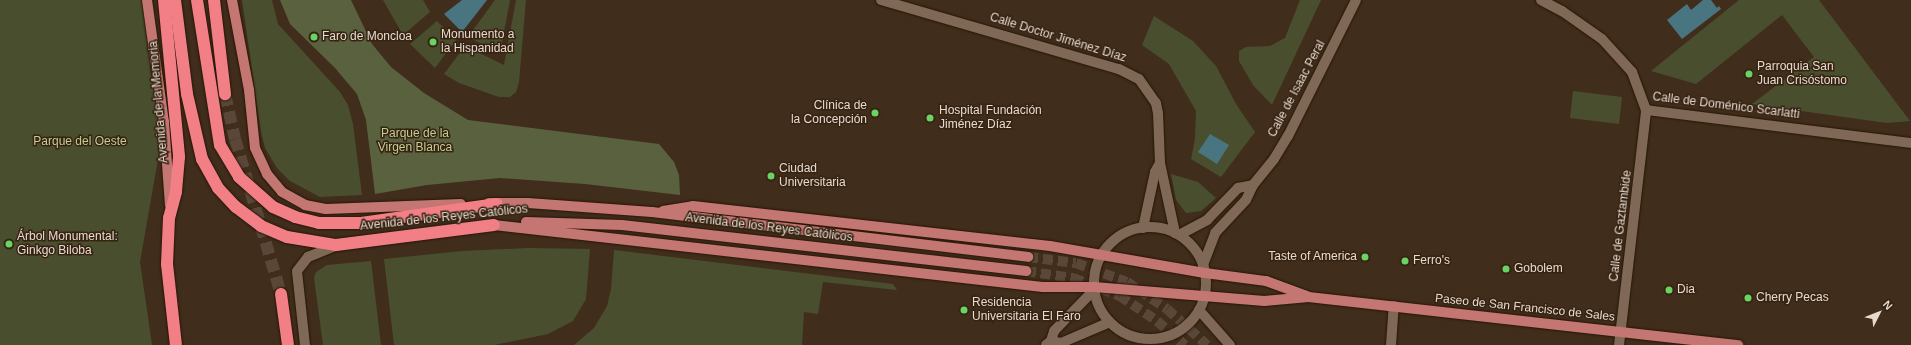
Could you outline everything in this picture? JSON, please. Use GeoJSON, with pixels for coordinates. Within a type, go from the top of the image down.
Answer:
{"type":"FeatureCollection","features":[{"type":"Feature","properties":{"kind":"highway","name":"Avenida de la Memoria"},"geometry":{"type":"LineString","coordinates":[[164,0],[179,157],[176,192],[169,218],[168,285],[176,345]]}},
{"type":"Feature","properties":{"kind":"highway","name":"Avenida de los Reyes Católicos"},"geometry":{"type":"LineString","coordinates":[[174,0],[192,124],[202,159],[218,188],[236,207],[261,226],[287,237],[336,245],[494,225]]}},
{"type":"Feature","properties":{"kind":"highway","name":"Avenida de los Reyes Católicos"},"geometry":{"type":"LineString","coordinates":[[198,0],[220,144],[239,177],[273,207],[295,217],[319,223],[361,223],[497,204]]}},
{"type":"Feature","properties":{"kind":"highway"},"geometry":{"type":"LineString","coordinates":[[214,0],[225,94]]}},
{"type":"Feature","properties":{"kind":"highway"},"geometry":{"type":"LineString","coordinates":[[281,294],[288,345]]}},
{"type":"Feature","properties":{"kind":"main road"},"geometry":{"type":"LineString","coordinates":[[147,0],[168,166],[169,218]]}},
{"type":"Feature","properties":{"kind":"main road"},"geometry":{"type":"LineString","coordinates":[[232,0],[249,90],[255,148],[266,174],[282,192],[305,205],[326,209],[497,204]]}},
{"type":"Feature","properties":{"kind":"main road","name":"Avenida de los Reyes Católicos"},"geometry":{"type":"LineString","coordinates":[[497,204],[528,203],[652,212],[1028,257]]}},
{"type":"Feature","properties":{"kind":"main road"},"geometry":{"type":"LineString","coordinates":[[652,212],[693,206],[1050,246],[1101,256],[1204,269]]}},
{"type":"Feature","properties":{"kind":"main road","name":"Avenida de los Reyes Católicos"},"geometry":{"type":"LineString","coordinates":[[494,225],[528,222],[622,225],[1026,272]]}},
{"type":"Feature","properties":{"kind":"main road"},"geometry":{"type":"LineString","coordinates":[[494,225],[1043,287],[1095,288],[1204,296]]}},
{"type":"Feature","properties":{"kind":"main road","name":"Paseo de San Francisco de Sales"},"geometry":{"type":"LineString","coordinates":[[1204,269],[1276,283],[1309,297]]}},
{"type":"Feature","properties":{"kind":"main road","name":"Paseo de San Francisco de Sales"},"geometry":{"type":"LineString","coordinates":[[1204,296],[1264,301],[1309,297],[1738,345]]}},
{"type":"Feature","properties":{"kind":"street","name":"Calle Doctor Jiménez Díaz"},"geometry":{"type":"LineString","coordinates":[[881,0],[1119,69],[1139,79],[1156,103],[1160,163],[1177,234]]}},
{"type":"Feature","properties":{"kind":"street","name":"Calle de Isaac Peral"},"geometry":{"type":"LineString","coordinates":[[1204,269],[1215,233],[1246,200],[1253,185],[1274,159],[1288,136],[1356,0]]}},
{"type":"Feature","properties":{"kind":"street","name":"Calle de Doménico Scarlatti"},"geometry":{"type":"LineString","coordinates":[[1541,0],[1562,11],[1602,39],[1632,72],[1646,110],[1911,143]]}},
{"type":"Feature","properties":{"kind":"street","name":"Calle de Gaztambide"},"geometry":{"type":"LineString","coordinates":[[1618,345],[1646,110]]}},
{"type":"Feature","properties":{"kind":"street","name":"Calle Doctor Jiménez Díaz"},"geometry":{"type":"LineString","coordinates":[[1144,228],[1155,172],[1160,163]]}},
{"type":"Feature","properties":{"kind":"street"},"geometry":{"type":"LineString","coordinates":[[1177,234],[1207,220],[1238,188],[1253,185]]}},
{"type":"Feature","properties":{"kind":"street"},"geometry":{"type":"LineString","coordinates":[[1144,228],[1161,228],[1177,234],[1194,248],[1204,269],[1204,296],[1199,310],[1182,329],[1162,342],[1132,336],[1110,322],[1100,307],[1095,288],[1096,271],[1101,256],[1117,238],[1144,228]]}},
{"type":"Feature","properties":{"kind":"street"},"geometry":{"type":"LineString","coordinates":[[305,345],[296,280],[297,271],[308,257],[318,250],[336,245]]}},
{"type":"Feature","properties":{"kind":"street"},"geometry":{"type":"LineString","coordinates":[[1095,288],[1054,331],[1049,343],[1061,343],[1110,322]]}},
{"type":"Feature","properties":{"kind":"street"},"geometry":{"type":"LineString","coordinates":[[1391,345],[1394,306]]}},
{"type":"Feature","properties":{"kind":"street"},"geometry":{"type":"LineString","coordinates":[[1199,310],[1230,345]]}},
{"type":"Feature","properties":{"kind":"green space","name":"Parque del Oeste"},"geometry":{"type":"Polygon","coordinates":[[[0,0],[142,0],[161,142],[140,262],[152,345],[0,345],[0,0]]]}},
{"type":"Feature","properties":{"kind":"green space"},"geometry":{"type":"Polygon","coordinates":[[[242,0],[272,0],[278,24],[340,92],[348,105],[353,124],[362,195],[320,197],[290,181],[277,168],[265,148],[261,132],[242,0]]]}},
{"type":"Feature","properties":{"kind":"green space","name":"Parque de la Virgen Blanca"},"geometry":{"type":"Polygon","coordinates":[[[280,0],[351,0],[372,44],[391,67],[424,93],[468,120],[659,144],[674,162],[679,175],[680,195],[585,184],[500,178],[427,185],[375,194],[366,120],[357,94],[335,68],[290,24],[280,0]]]}},
{"type":"Feature","properties":{"kind":"green space"},"geometry":{"type":"Polygon","coordinates":[[[383,0],[423,0],[430,12],[403,35],[383,0]]]}},
{"type":"Feature","properties":{"kind":"green space"},"geometry":{"type":"Polygon","coordinates":[[[495,0],[510,0],[500,53],[468,37],[495,0]]]}},
{"type":"Feature","properties":{"kind":"green space"},"geometry":{"type":"Polygon","coordinates":[[[516,0],[526,0],[519,82],[516,92],[510,97],[499,97],[459,83],[444,74],[465,46],[504,65],[516,0]]]}},
{"type":"Feature","properties":{"kind":"green space"},"geometry":{"type":"Polygon","coordinates":[[[1300,0],[1321,0],[1272,105],[1253,85],[1239,61],[1239,51],[1246,47],[1270,46],[1285,38],[1300,0]]]}},
{"type":"Feature","properties":{"kind":"green space"},"geometry":{"type":"Polygon","coordinates":[[[1739,0],[1819,0],[1910,121],[1887,123],[1752,104],[1814,57],[1782,15],[1696,84],[1651,71],[1739,0]]]}},
{"type":"Feature","properties":{"kind":"green space"},"geometry":{"type":"Polygon","coordinates":[[[1154,16],[1193,41],[1216,66],[1236,104],[1255,132],[1221,177],[1191,159],[1195,139],[1196,111],[1169,64],[1142,45],[1154,16]]]}},
{"type":"Feature","properties":{"kind":"green space"},"geometry":{"type":"Polygon","coordinates":[[[437,21],[456,40],[435,68],[410,44],[437,21]]]}},
{"type":"Feature","properties":{"kind":"green space"},"geometry":{"type":"Polygon","coordinates":[[[1573,91],[1622,97],[1619,124],[1570,118],[1573,91]]]}},
{"type":"Feature","properties":{"kind":"green space"},"geometry":{"type":"Polygon","coordinates":[[[1171,174],[1198,182],[1216,198],[1201,211],[1186,213],[1176,200],[1171,174]]]}},
{"type":"Feature","properties":{"kind":"green space"},"geometry":{"type":"Polygon","coordinates":[[[528,248],[590,249],[586,299],[573,321],[548,334],[494,345],[394,345],[384,259],[462,251],[528,248]]]}},
{"type":"Feature","properties":{"kind":"green space"},"geometry":{"type":"Polygon","coordinates":[[[614,250],[893,284],[897,290],[823,282],[818,314],[804,312],[802,345],[574,345],[594,328],[607,306],[611,289],[614,250]]]}},
{"type":"Feature","properties":{"kind":"green space"},"geometry":{"type":"Polygon","coordinates":[[[371,261],[381,345],[323,345],[314,278],[316,272],[327,265],[371,261]]]}},
{"type":"Feature","properties":{"kind":"water"},"geometry":{"type":"Polygon","coordinates":[[[462,0],[487,0],[462,32],[444,14],[462,0]]]}},
{"type":"Feature","properties":{"kind":"water"},"geometry":{"type":"Polygon","coordinates":[[[1703,0],[1711,0],[1717,8],[1719,6],[1721,9],[1682,39],[1667,20],[1687,4],[1691,10],[1703,0]]]}},
{"type":"Feature","properties":{"kind":"water"},"geometry":{"type":"Polygon","coordinates":[[[1210,134],[1229,145],[1217,164],[1198,152],[1210,134]]]}},
{"type":"Feature","properties":{"kind":"tunnel"},"geometry":{"type":"LineString","coordinates":[[225,94],[235,139],[281,294]]}},
{"type":"Feature","properties":{"kind":"tunnel"},"geometry":{"type":"LineString","coordinates":[[1028,257],[1076,263],[1127,282],[1167,309],[1207,345]]}},
{"type":"Feature","properties":{"kind":"tunnel"},"geometry":{"type":"LineString","coordinates":[[1026,271],[1073,278],[1120,296],[1157,321],[1185,345]]}},
{"type":"Feature","properties":{"kind":"place","name":"Faro de Moncloa"},"geometry":{"type":"Point","coordinates":[314,37]}},
{"type":"Feature","properties":{"kind":"place","name":"Monumento a la Hispanidad"},"geometry":{"type":"Point","coordinates":[433,42]}},
{"type":"Feature","properties":{"kind":"place","name":"Parroquia San Juan Crisóstomo"},"geometry":{"type":"Point","coordinates":[1749,74]}},
{"type":"Feature","properties":{"kind":"place","name":"Clínica de la Concepción"},"geometry":{"type":"Point","coordinates":[875,113]}},
{"type":"Feature","properties":{"kind":"place","name":"Hospital Fundación Jiménez Díaz"},"geometry":{"type":"Point","coordinates":[930,118]}},
{"type":"Feature","properties":{"kind":"place","name":"Ciudad Universitaria"},"geometry":{"type":"Point","coordinates":[771,176]}},
{"type":"Feature","properties":{"kind":"place","name":"Árbol Monumental: Ginkgo Biloba"},"geometry":{"type":"Point","coordinates":[9,244]}},
{"type":"Feature","properties":{"kind":"place","name":"Taste of America"},"geometry":{"type":"Point","coordinates":[1365,257]}},
{"type":"Feature","properties":{"kind":"place","name":"Ferro's"},"geometry":{"type":"Point","coordinates":[1405,261]}},
{"type":"Feature","properties":{"kind":"place","name":"Gobolem"},"geometry":{"type":"Point","coordinates":[1506,269]}},
{"type":"Feature","properties":{"kind":"place","name":"Dia"},"geometry":{"type":"Point","coordinates":[1669,290]}},
{"type":"Feature","properties":{"kind":"place","name":"Cherry Pecas"},"geometry":{"type":"Point","coordinates":[1748,298]}},
{"type":"Feature","properties":{"kind":"place","name":"Residencia Universitaria El Faro"},"geometry":{"type":"Point","coordinates":[964,310]}}]}
